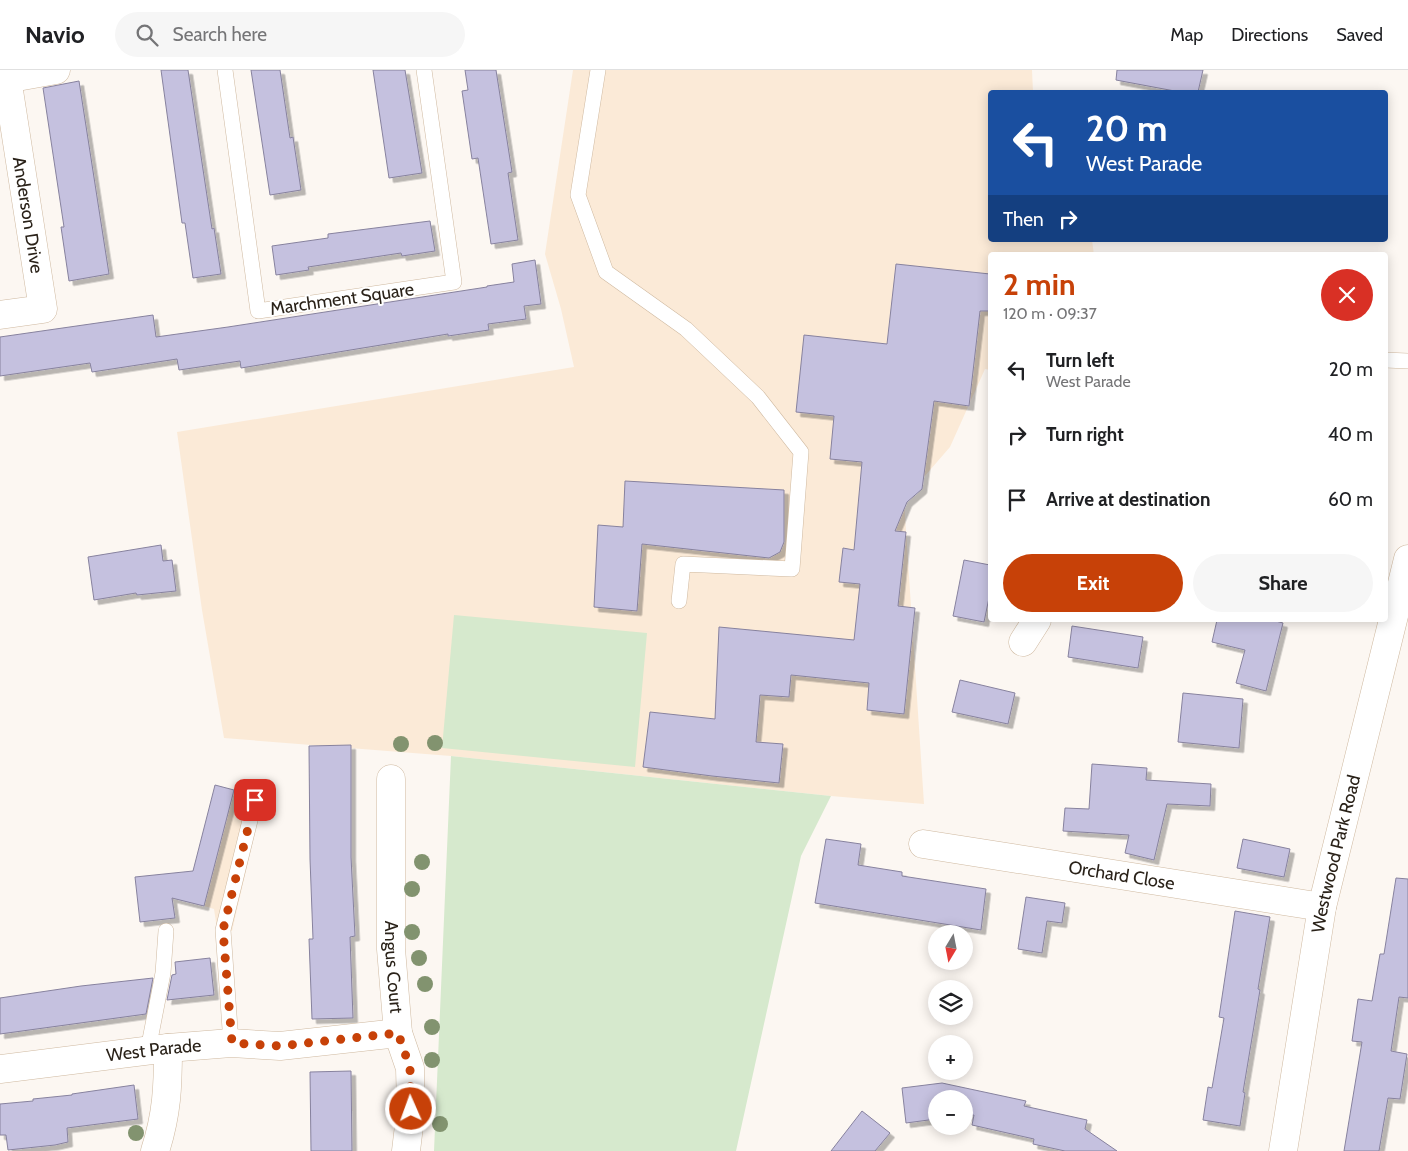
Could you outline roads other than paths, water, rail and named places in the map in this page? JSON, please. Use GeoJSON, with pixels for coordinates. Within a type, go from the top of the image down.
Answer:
{"type":"FeatureCollection","features":[{"type":"Feature","properties":{"kind":"street","name":"Anderson Drive"},"geometry":{"type":"LineString","coordinates":[[0,315],[43,309],[3,79],[56,70]]}},
{"type":"Feature","properties":{"kind":"street","name":"Westwood Park Road"},"geometry":{"type":"LineString","coordinates":[[1388,621],[1399,573]]}},
{"type":"Feature","properties":{"kind":"street","name":"Westwood Park Road"},"geometry":{"type":"LineString","coordinates":[[1283,1151],[1322,907],[1388,622]]}},
{"type":"Feature","properties":{"kind":"street","name":"Angus Court"},"geometry":{"type":"LineString","coordinates":[[391,779],[391,950],[398,1033],[410,1068],[411,1109],[406,1151]]}},
{"type":"Feature","properties":{"kind":"street","name":"Orchard Close"},"geometry":{"type":"LineString","coordinates":[[923,844],[1322,907]]}},
{"type":"Feature","properties":{"kind":"street","name":"West Parade"},"geometry":{"type":"LineString","coordinates":[[0,1069],[158,1049],[232,1043],[280,1046],[398,1033]]}},
{"type":"Feature","properties":{"kind":"street"},"geometry":{"type":"LineString","coordinates":[[155,1151],[162,1130],[168,1088],[158,1049]]}},
{"type":"Feature","properties":{"kind":"lane","name":"Marchment Square"},"geometry":{"type":"LineString","coordinates":[[225,70],[258,311],[454,282],[424,70]]}},
{"type":"Feature","properties":{"kind":"lane"},"geometry":{"type":"LineString","coordinates":[[598,70],[578,195],[606,272],[686,329],[758,397],[801,452],[792,570],[683,564],[679,602]]}},
{"type":"Feature","properties":{"kind":"lane"},"geometry":{"type":"LineString","coordinates":[[1388,360],[1408,361]]}},
{"type":"Feature","properties":{"kind":"lane"},"geometry":{"type":"LineString","coordinates":[[232,1043],[223,930],[255,800]]}},
{"type":"Feature","properties":{"kind":"lane"},"geometry":{"type":"LineString","coordinates":[[158,1049],[166,931]]}}]}
